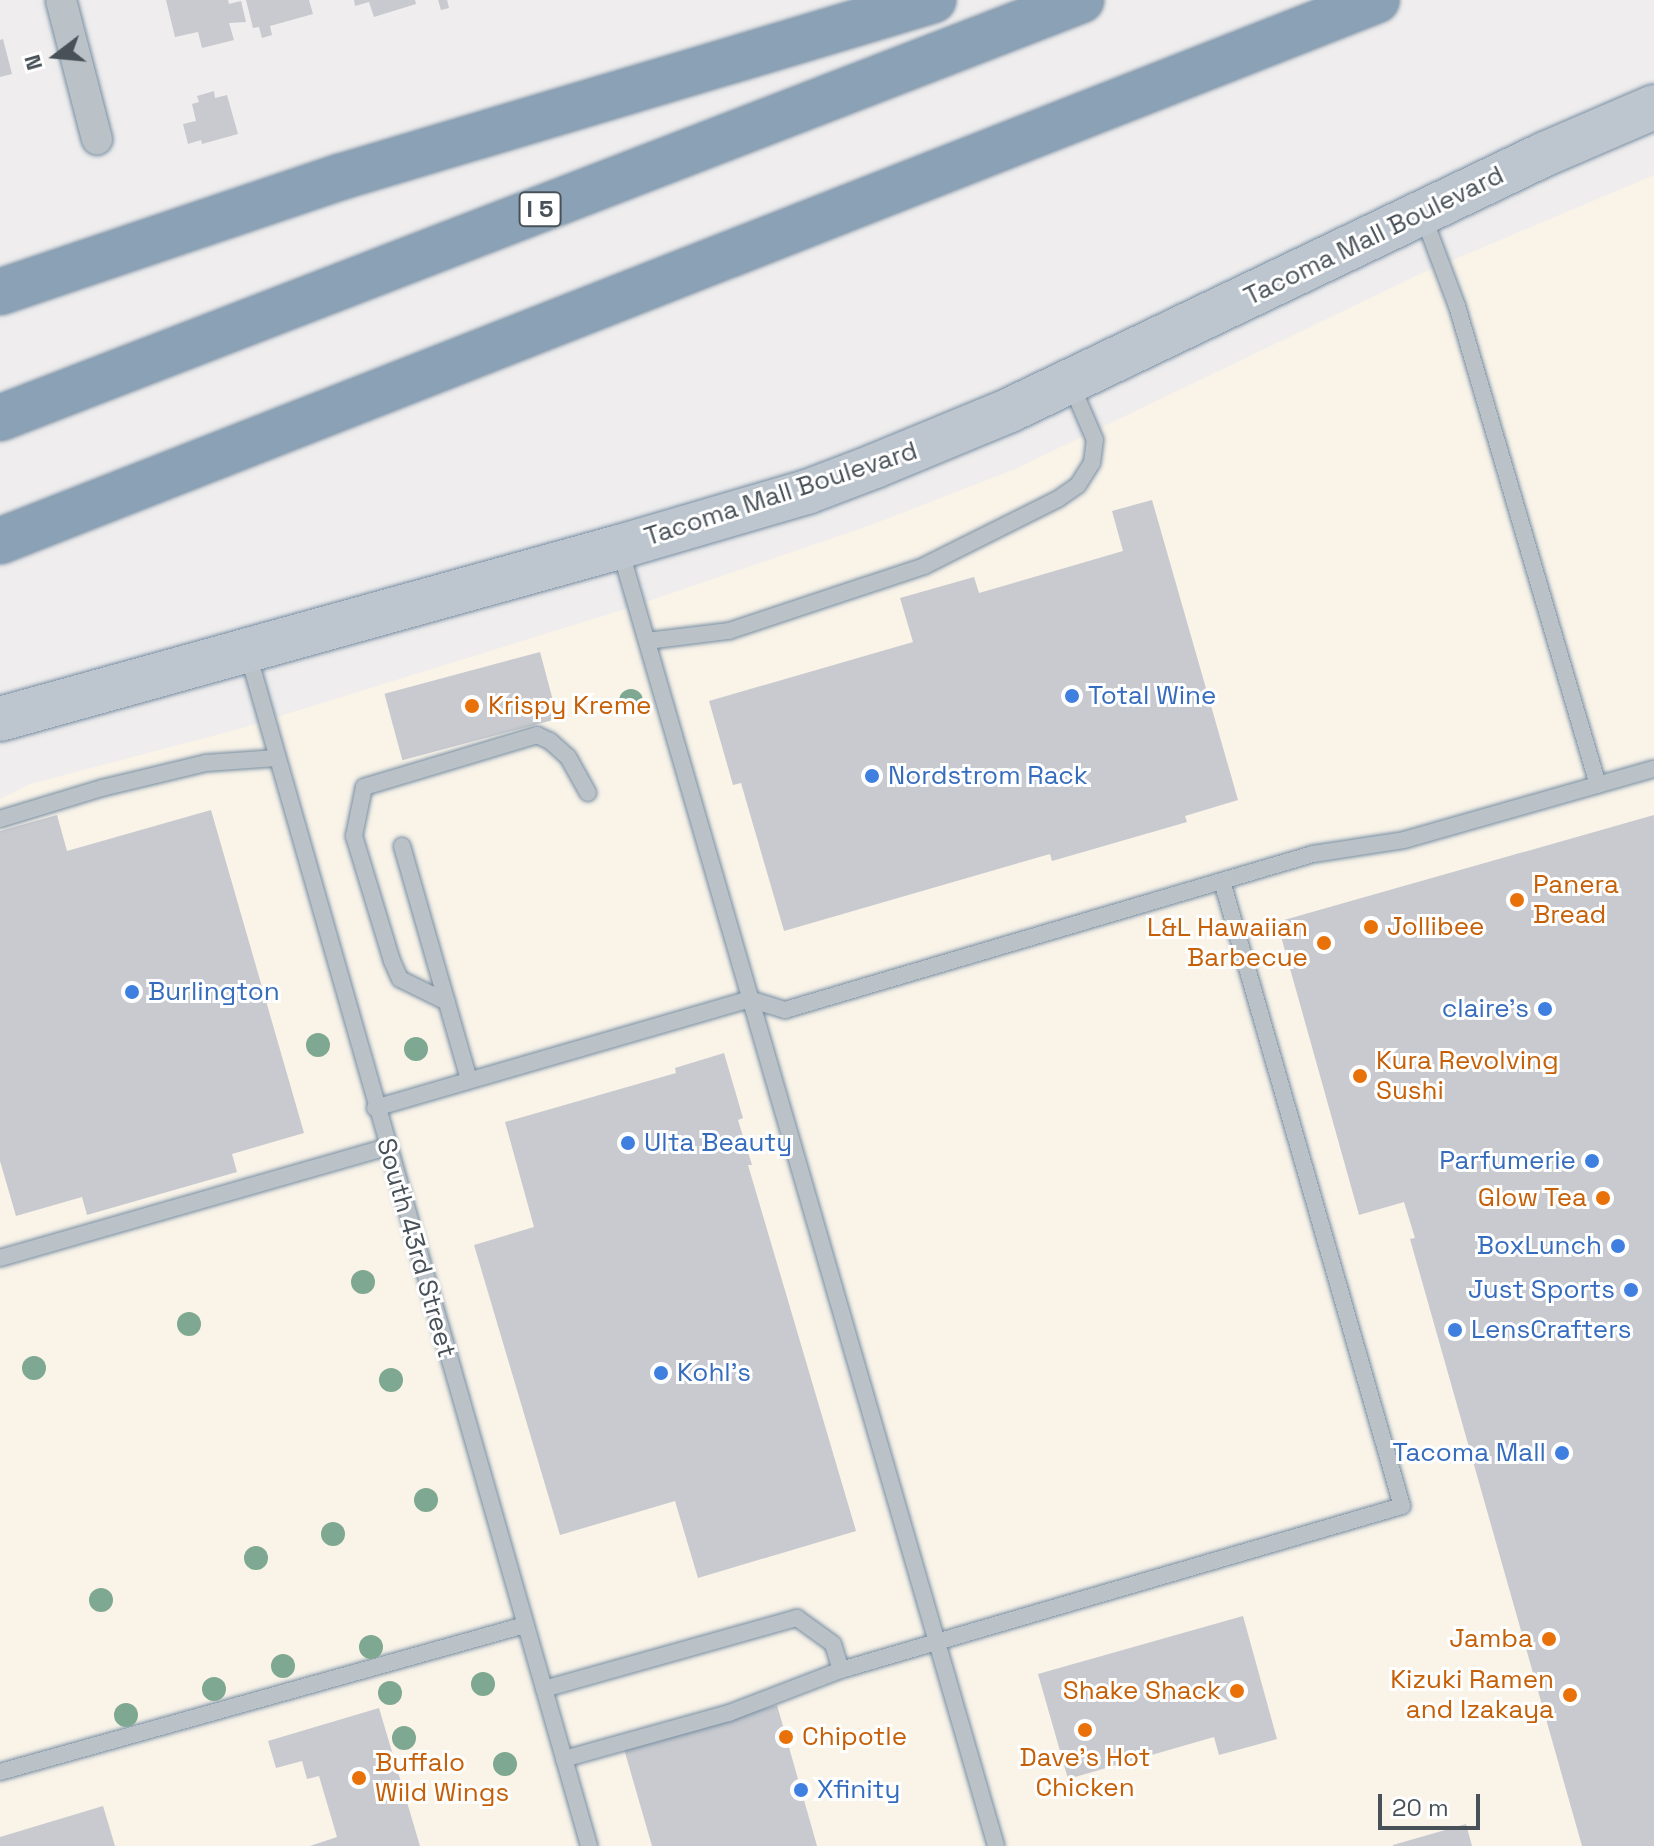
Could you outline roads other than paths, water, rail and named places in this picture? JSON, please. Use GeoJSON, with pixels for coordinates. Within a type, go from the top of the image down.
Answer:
{"type":"FeatureCollection","features":[{"type":"Feature","properties":{"kind":"highway"},"geometry":{"type":"LineString","coordinates":[[0,292],[340,177],[933,0]]}},
{"type":"Feature","properties":{"kind":"highway","name":"I 5"},"geometry":{"type":"LineString","coordinates":[[0,418],[1081,0]]}},
{"type":"Feature","properties":{"kind":"highway"},"geometry":{"type":"LineString","coordinates":[[0,541],[1377,0]]}},
{"type":"Feature","properties":{"kind":"street"},"geometry":{"type":"LineString","coordinates":[[61,0],[97,139]]}},
{"type":"Feature","properties":{"kind":"street","name":"Tacoma Mall Boulevard"},"geometry":{"type":"LineString","coordinates":[[0,719],[807,492],[928,446],[1070,382],[1545,154],[1654,107]]}},
{"type":"Feature","properties":{"kind":"lane"},"geometry":{"type":"LineString","coordinates":[[1422,213],[1457,306],[1598,785]]}},
{"type":"Feature","properties":{"kind":"lane"},"geometry":{"type":"LineString","coordinates":[[647,641],[729,631],[924,566],[1058,499],[1078,485],[1092,463],[1095,440],[1070,382]]}},
{"type":"Feature","properties":{"kind":"lane"},"geometry":{"type":"LineString","coordinates":[[619,547],[996,1846]]}},
{"type":"Feature","properties":{"kind":"lane","name":"South 43rd Street"},"geometry":{"type":"LineString","coordinates":[[246,649],[386,1147],[589,1846]]}},
{"type":"Feature","properties":{"kind":"lane"},"geometry":{"type":"LineString","coordinates":[[447,1002],[400,979],[392,961],[354,836],[364,787],[537,735],[568,757],[588,793]]}},
{"type":"Feature","properties":{"kind":"lane"},"geometry":{"type":"LineString","coordinates":[[0,819],[102,788],[206,763],[277,758]]}},
{"type":"Feature","properties":{"kind":"lane"},"geometry":{"type":"LineString","coordinates":[[375,1108],[749,999],[785,1010],[1313,854],[1413,838],[1654,769]]}},
{"type":"Feature","properties":{"kind":"lane"},"geometry":{"type":"LineString","coordinates":[[402,846],[469,1080]]}},
{"type":"Feature","properties":{"kind":"lane"},"geometry":{"type":"LineString","coordinates":[[564,1759],[729,1713],[841,1670],[1402,1506],[1222,881]]}},
{"type":"Feature","properties":{"kind":"lane"},"geometry":{"type":"LineString","coordinates":[[0,1258],[386,1147]]}},
{"type":"Feature","properties":{"kind":"lane"},"geometry":{"type":"LineString","coordinates":[[544,1689],[797,1618],[833,1644],[841,1670]]}},
{"type":"Feature","properties":{"kind":"lane"},"geometry":{"type":"LineString","coordinates":[[0,1772],[525,1625]]}},
{"type":"Feature","properties":{"kind":"place","name":"Total Wine"},"geometry":{"type":"Point","coordinates":[1072,696]}},
{"type":"Feature","properties":{"kind":"place","name":"Krispy Kreme"},"geometry":{"type":"Point","coordinates":[472,706]}},
{"type":"Feature","properties":{"kind":"place","name":"Nordstrom Rack"},"geometry":{"type":"Point","coordinates":[872,776]}},
{"type":"Feature","properties":{"kind":"place","name":"Panera Bread"},"geometry":{"type":"Point","coordinates":[1517,900]}},
{"type":"Feature","properties":{"kind":"place","name":"Jollibee"},"geometry":{"type":"Point","coordinates":[1371,927]}},
{"type":"Feature","properties":{"kind":"place","name":"L&L Hawaiian Barbecue"},"geometry":{"type":"Point","coordinates":[1324,943]}},
{"type":"Feature","properties":{"kind":"place","name":"Burlington"},"geometry":{"type":"Point","coordinates":[132,992]}},
{"type":"Feature","properties":{"kind":"place","name":"claire's"},"geometry":{"type":"Point","coordinates":[1545,1009]}},
{"type":"Feature","properties":{"kind":"place","name":"Kura Revolving Sushi"},"geometry":{"type":"Point","coordinates":[1360,1076]}},
{"type":"Feature","properties":{"kind":"place","name":"Ulta Beauty"},"geometry":{"type":"Point","coordinates":[628,1143]}},
{"type":"Feature","properties":{"kind":"place","name":"Parfumerie"},"geometry":{"type":"Point","coordinates":[1592,1161]}},
{"type":"Feature","properties":{"kind":"place","name":"Glow Tea"},"geometry":{"type":"Point","coordinates":[1603,1198]}},
{"type":"Feature","properties":{"kind":"place","name":"BoxLunch"},"geometry":{"type":"Point","coordinates":[1618,1246]}},
{"type":"Feature","properties":{"kind":"place","name":"Just Sports"},"geometry":{"type":"Point","coordinates":[1631,1290]}},
{"type":"Feature","properties":{"kind":"place","name":"LensCrafters"},"geometry":{"type":"Point","coordinates":[1455,1330]}},
{"type":"Feature","properties":{"kind":"place","name":"Kohl's"},"geometry":{"type":"Point","coordinates":[661,1373]}},
{"type":"Feature","properties":{"kind":"place","name":"Tacoma Mall"},"geometry":{"type":"Point","coordinates":[1562,1453]}},
{"type":"Feature","properties":{"kind":"place","name":"Jamba"},"geometry":{"type":"Point","coordinates":[1549,1639]}},
{"type":"Feature","properties":{"kind":"place","name":"Shake Shack"},"geometry":{"type":"Point","coordinates":[1237,1691]}},
{"type":"Feature","properties":{"kind":"place","name":"Kizuki Ramen and Izakaya"},"geometry":{"type":"Point","coordinates":[1570,1695]}},
{"type":"Feature","properties":{"kind":"place","name":"Dave's Hot Chicken"},"geometry":{"type":"Point","coordinates":[1085,1730]}},
{"type":"Feature","properties":{"kind":"place","name":"Chipotle"},"geometry":{"type":"Point","coordinates":[786,1737]}},
{"type":"Feature","properties":{"kind":"place","name":"Buffalo Wild Wings"},"geometry":{"type":"Point","coordinates":[359,1778]}},
{"type":"Feature","properties":{"kind":"place","name":"Xfinity"},"geometry":{"type":"Point","coordinates":[801,1790]}}]}
